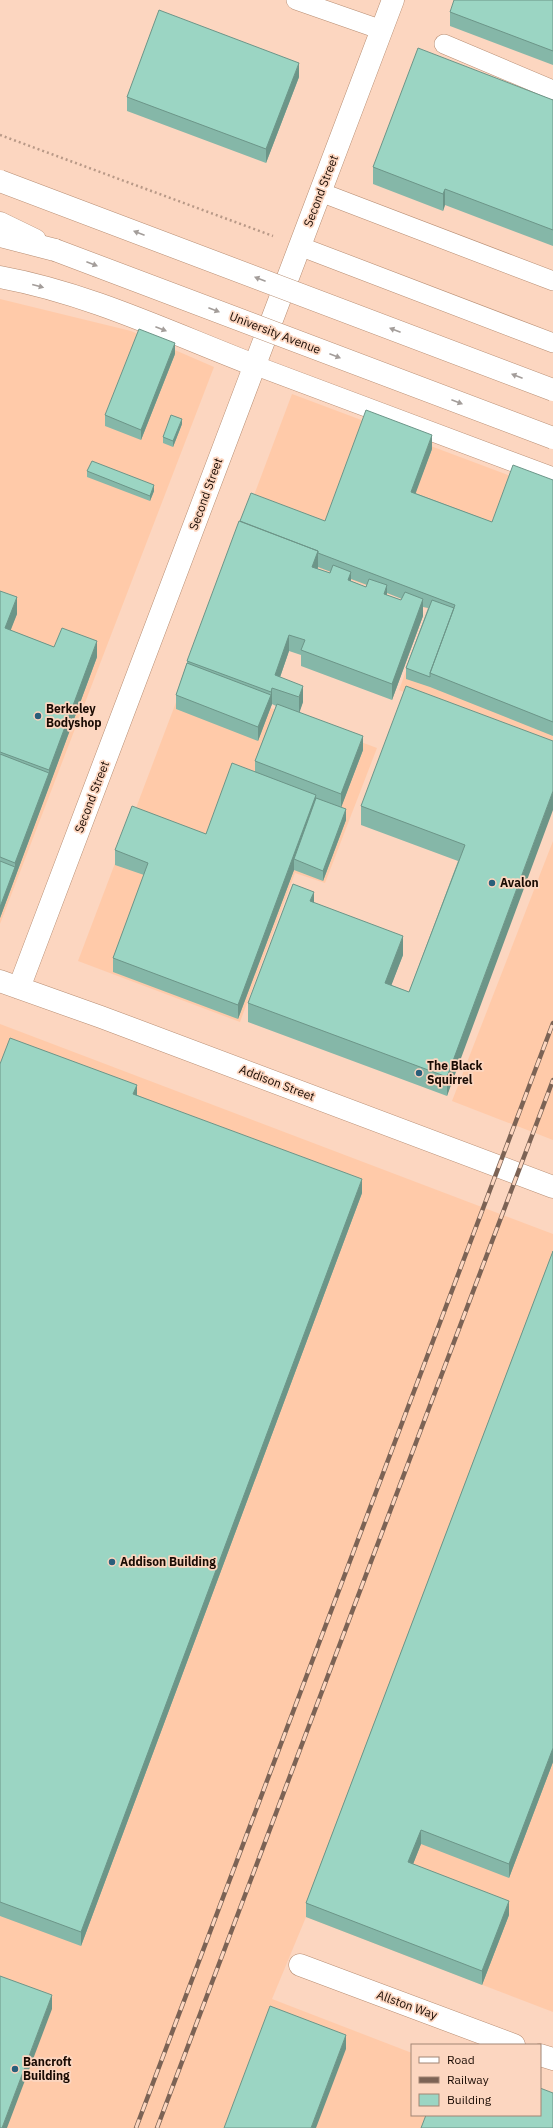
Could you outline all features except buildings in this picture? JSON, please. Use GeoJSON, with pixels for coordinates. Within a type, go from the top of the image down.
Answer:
{"type":"FeatureCollection","features":[{"type":"Feature","properties":{"kind":"main road","name":"Second Street"},"geometry":{"type":"LineString","coordinates":[[10,984],[254,365],[393,0]]}},
{"type":"Feature","properties":{"kind":"main road"},"geometry":{"type":"LineString","coordinates":[[0,181],[553,390]]}},
{"type":"Feature","properties":{"kind":"main road","name":"University Avenue"},"geometry":{"type":"LineString","coordinates":[[0,223],[56,250],[553,438]]}},
{"type":"Feature","properties":{"kind":"main road"},"geometry":{"type":"LineString","coordinates":[[0,236],[56,250]]}},
{"type":"Feature","properties":{"kind":"main road"},"geometry":{"type":"LineString","coordinates":[[0,278],[37,285],[85,300],[254,365]]}},
{"type":"Feature","properties":{"kind":"main road","name":"Addison Street"},"geometry":{"type":"LineString","coordinates":[[10,984],[101,1016],[553,1187]]}},
{"type":"Feature","properties":{"kind":"main road","name":"Allston Way"},"geometry":{"type":"LineString","coordinates":[[300,1965],[511,2044]]}},
{"type":"Feature","properties":{"kind":"main road"},"geometry":{"type":"LineString","coordinates":[[541,2054],[553,2059]]}},
{"type":"Feature","properties":{"kind":"lane"},"geometry":{"type":"LineString","coordinates":[[296,0],[382,30]]}},
{"type":"Feature","properties":{"kind":"lane"},"geometry":{"type":"LineString","coordinates":[[444,44],[553,90]]}},
{"type":"Feature","properties":{"kind":"lane"},"geometry":{"type":"LineString","coordinates":[[320,192],[553,281]]}},
{"type":"Feature","properties":{"kind":"lane"},"geometry":{"type":"LineString","coordinates":[[299,246],[553,342]]}},
{"type":"Feature","properties":{"kind":"lane"},"geometry":{"type":"LineString","coordinates":[[254,365],[553,477]]}},
{"type":"Feature","properties":{"kind":"path"},"geometry":{"type":"LineString","coordinates":[[0,135],[299,246]]}},
{"type":"Feature","properties":{"kind":"shaded area"},"geometry":{"type":"Polygon","coordinates":[[[0,299],[131,331],[214,367],[0,924],[0,299]]]}},
{"type":"Feature","properties":{"kind":"shaded area"},"geometry":{"type":"Polygon","coordinates":[[[292,394],[553,492],[553,749],[399,690],[429,609],[238,538],[292,394]]]}},
{"type":"Feature","properties":{"kind":"shaded area"},"geometry":{"type":"Polygon","coordinates":[[[186,676],[377,748],[325,883],[295,873],[240,1022],[78,961],[186,676]]]}},
{"type":"Feature","properties":{"kind":"shaded area"},"geometry":{"type":"Polygon","coordinates":[[[553,841],[553,1140],[452,1101],[553,841]]]}},
{"type":"Feature","properties":{"kind":"shaded area"},"geometry":{"type":"Polygon","coordinates":[[[0,1024],[553,1234],[553,2012],[306,1917],[272,1999],[411,2053],[411,2116],[541,2116],[553,2128],[0,2128],[0,1024]]]}},
{"type":"Feature","properties":{"kind":"railway"},"geometry":{"type":"LineString","coordinates":[[136,2128],[553,1023]]}},
{"type":"Feature","properties":{"kind":"railway"},"geometry":{"type":"LineString","coordinates":[[157,2128],[553,1080]]}},
{"type":"Feature","properties":{"kind":"place","name":"Berkeley Bodyshop"},"geometry":{"type":"Point","coordinates":[38,716]}},
{"type":"Feature","properties":{"kind":"place","name":"Avalon"},"geometry":{"type":"Point","coordinates":[492,883]}},
{"type":"Feature","properties":{"kind":"place","name":"The Black Squirrel"},"geometry":{"type":"Point","coordinates":[419,1073]}},
{"type":"Feature","properties":{"kind":"place","name":"Addison Building"},"geometry":{"type":"Point","coordinates":[112,1562]}},
{"type":"Feature","properties":{"kind":"place","name":"Bancroft Building"},"geometry":{"type":"Point","coordinates":[15,2069]}}]}
